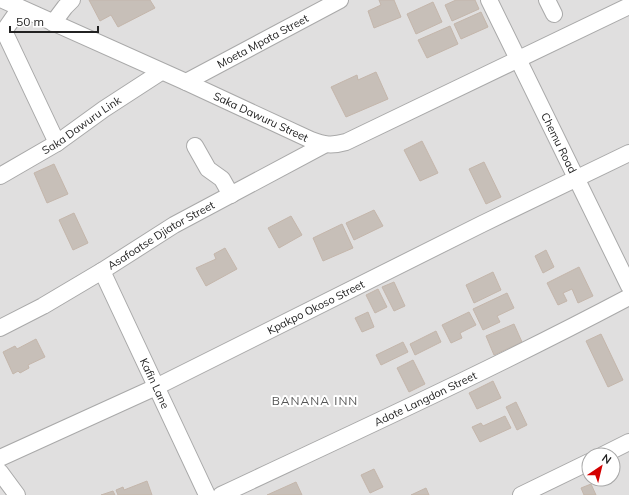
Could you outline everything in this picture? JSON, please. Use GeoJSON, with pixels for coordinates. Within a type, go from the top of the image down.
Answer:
{"type":"FeatureCollection","features":[{"type":"Feature","properties":{"kind":"street","name":"Saka Dawuru Street"},"geometry":{"type":"LineString","coordinates":[[3,0],[324,145],[334,145],[346,142],[519,60]]}},
{"type":"Feature","properties":{"kind":"street"},"geometry":{"type":"LineString","coordinates":[[54,23],[72,0]]}},
{"type":"Feature","properties":{"kind":"street","name":"Moeta Mpata Street"},"geometry":{"type":"LineString","coordinates":[[186,82],[340,0]]}},
{"type":"Feature","properties":{"kind":"street","name":"Chemu Road"},"geometry":{"type":"LineString","coordinates":[[489,0],[629,286]]}},
{"type":"Feature","properties":{"kind":"street"},"geometry":{"type":"LineString","coordinates":[[519,60],[629,6]]}},
{"type":"Feature","properties":{"kind":"street"},"geometry":{"type":"LineString","coordinates":[[20,8],[2,32],[58,143]]}},
{"type":"Feature","properties":{"kind":"street","name":"Saka Dawuru Link"},"geometry":{"type":"LineString","coordinates":[[0,176],[58,143],[104,109],[161,72]]}},
{"type":"Feature","properties":{"kind":"street","name":"Asafoatse Djiator Street"},"geometry":{"type":"LineString","coordinates":[[0,328],[43,306],[102,272],[174,226],[324,145]]}},
{"type":"Feature","properties":{"kind":"street"},"geometry":{"type":"LineString","coordinates":[[195,146],[208,169],[222,179],[231,195]]}},
{"type":"Feature","properties":{"kind":"street","name":"Kpakpo Okoso Street"},"geometry":{"type":"LineString","coordinates":[[0,458],[156,387],[629,153]]}},
{"type":"Feature","properties":{"kind":"street","name":"Kafin Lane"},"geometry":{"type":"LineString","coordinates":[[102,272],[207,495]]}},
{"type":"Feature","properties":{"kind":"street","name":"Adote Langdon Street"},"geometry":{"type":"LineString","coordinates":[[221,495],[436,394],[629,298]]}},
{"type":"Feature","properties":{"kind":"street"},"geometry":{"type":"LineString","coordinates":[[619,447],[629,442]]}},
{"type":"Feature","properties":{"kind":"street"},"geometry":{"type":"LineString","coordinates":[[520,495],[581,466]]}},
{"type":"Feature","properties":{"kind":"street"},"geometry":{"type":"LineString","coordinates":[[0,472],[17,495]]}},
{"type":"Feature","properties":{"kind":"shaded area"},"geometry":{"type":"Polygon","coordinates":[[[0,0],[629,0],[629,495],[0,495],[0,0]]]}},
{"type":"Feature","properties":{"kind":"building"},"geometry":{"type":"Polygon","coordinates":[[[89,0],[150,0],[155,8],[118,27],[111,15],[100,21],[89,0]]]}},
{"type":"Feature","properties":{"kind":"building"},"geometry":{"type":"Polygon","coordinates":[[[379,0],[394,0],[401,17],[374,28],[368,11],[381,5],[379,0]]]}},
{"type":"Feature","properties":{"kind":"building"},"geometry":{"type":"Polygon","coordinates":[[[456,0],[475,0],[479,9],[452,21],[445,5],[456,0]]]}},
{"type":"Feature","properties":{"kind":"building"},"geometry":{"type":"Polygon","coordinates":[[[433,2],[442,22],[416,34],[407,14],[433,2]]]}},
{"type":"Feature","properties":{"kind":"building"},"geometry":{"type":"Polygon","coordinates":[[[481,12],[488,27],[461,39],[454,24],[481,12]]]}},
{"type":"Feature","properties":{"kind":"building"},"geometry":{"type":"Polygon","coordinates":[[[450,26],[458,44],[427,58],[418,40],[450,26]]]}},
{"type":"Feature","properties":{"kind":"building"},"geometry":{"type":"Polygon","coordinates":[[[376,72],[388,99],[346,117],[331,87],[357,75],[358,80],[376,72]]]}},
{"type":"Feature","properties":{"kind":"building"},"geometry":{"type":"Polygon","coordinates":[[[422,141],[438,173],[420,181],[404,150],[422,141]]]}},
{"type":"Feature","properties":{"kind":"building"},"geometry":{"type":"Polygon","coordinates":[[[484,162],[501,197],[486,204],[469,169],[484,162]]]}},
{"type":"Feature","properties":{"kind":"building"},"geometry":{"type":"Polygon","coordinates":[[[54,164],[68,194],[47,203],[34,173],[54,164]]]}},
{"type":"Feature","properties":{"kind":"building"},"geometry":{"type":"Polygon","coordinates":[[[374,210],[383,226],[354,240],[346,223],[374,210]]]}},
{"type":"Feature","properties":{"kind":"building"},"geometry":{"type":"Polygon","coordinates":[[[74,213],[88,243],[73,250],[59,220],[74,213]]]}},
{"type":"Feature","properties":{"kind":"building"},"geometry":{"type":"Polygon","coordinates":[[[291,216],[302,235],[279,248],[268,228],[291,216]]]}},
{"type":"Feature","properties":{"kind":"building"},"geometry":{"type":"Polygon","coordinates":[[[342,224],[353,248],[323,261],[313,238],[342,224]]]}},
{"type":"Feature","properties":{"kind":"building"},"geometry":{"type":"Polygon","coordinates":[[[225,248],[237,269],[206,286],[196,268],[216,259],[214,254],[225,248]]]}},
{"type":"Feature","properties":{"kind":"building"},"geometry":{"type":"Polygon","coordinates":[[[546,250],[554,267],[543,273],[535,256],[546,250]]]}},
{"type":"Feature","properties":{"kind":"building"},"geometry":{"type":"Polygon","coordinates":[[[579,267],[593,296],[578,303],[572,289],[563,293],[567,301],[558,305],[547,283],[579,267]]]}},
{"type":"Feature","properties":{"kind":"building"},"geometry":{"type":"Polygon","coordinates":[[[493,272],[501,290],[474,303],[466,285],[493,272]]]}},
{"type":"Feature","properties":{"kind":"building"},"geometry":{"type":"Polygon","coordinates":[[[394,282],[405,306],[394,311],[382,287],[394,282]]]}},
{"type":"Feature","properties":{"kind":"building"},"geometry":{"type":"Polygon","coordinates":[[[378,289],[387,307],[375,313],[366,295],[378,289]]]}},
{"type":"Feature","properties":{"kind":"building"},"geometry":{"type":"Polygon","coordinates":[[[507,293],[514,308],[497,316],[500,322],[483,330],[473,309],[507,293]]]}},
{"type":"Feature","properties":{"kind":"building"},"geometry":{"type":"Polygon","coordinates":[[[368,312],[374,327],[362,332],[355,318],[368,312]]]}},
{"type":"Feature","properties":{"kind":"building"},"geometry":{"type":"Polygon","coordinates":[[[469,312],[476,325],[460,333],[462,338],[451,343],[442,325],[469,312]]]}},
{"type":"Feature","properties":{"kind":"building"},"geometry":{"type":"Polygon","coordinates":[[[514,324],[522,342],[494,355],[486,336],[514,324]]]}},
{"type":"Feature","properties":{"kind":"building"},"geometry":{"type":"Polygon","coordinates":[[[436,331],[441,342],[415,355],[410,344],[436,331]]]}},
{"type":"Feature","properties":{"kind":"building"},"geometry":{"type":"Polygon","coordinates":[[[601,334],[623,380],[608,387],[586,341],[601,334]]]}},
{"type":"Feature","properties":{"kind":"building"},"geometry":{"type":"Polygon","coordinates":[[[36,339],[45,357],[28,365],[29,368],[20,373],[18,371],[13,374],[3,352],[15,346],[17,349],[36,339]]]}},
{"type":"Feature","properties":{"kind":"building"},"geometry":{"type":"Polygon","coordinates":[[[403,342],[408,352],[381,365],[376,355],[403,342]]]}},
{"type":"Feature","properties":{"kind":"building"},"geometry":{"type":"Polygon","coordinates":[[[413,360],[425,384],[409,392],[397,368],[413,360]]]}},
{"type":"Feature","properties":{"kind":"building"},"geometry":{"type":"Polygon","coordinates":[[[493,381],[501,398],[477,409],[469,393],[493,381]]]}},
{"type":"Feature","properties":{"kind":"building"},"geometry":{"type":"Polygon","coordinates":[[[516,402],[527,425],[517,430],[506,407],[516,402]]]}},
{"type":"Feature","properties":{"kind":"building"},"geometry":{"type":"Polygon","coordinates":[[[505,416],[511,428],[480,442],[472,427],[481,423],[483,426],[505,416]]]}},
{"type":"Feature","properties":{"kind":"building"},"geometry":{"type":"Polygon","coordinates":[[[374,469],[383,487],[370,493],[361,475],[374,469]]]}},
{"type":"Feature","properties":{"kind":"building"},"geometry":{"type":"Polygon","coordinates":[[[147,481],[152,495],[118,495],[116,490],[123,487],[124,490],[147,481]]]}},
{"type":"Feature","properties":{"kind":"building"},"geometry":{"type":"Polygon","coordinates":[[[296,482],[302,495],[267,495],[296,482]]]}},
{"type":"Feature","properties":{"kind":"building"},"geometry":{"type":"Polygon","coordinates":[[[592,487],[596,495],[584,495],[581,488],[592,487]]]}},
{"type":"Feature","properties":{"kind":"building"},"geometry":{"type":"Polygon","coordinates":[[[426,488],[429,495],[411,495],[426,488]]]}},
{"type":"Feature","properties":{"kind":"building"},"geometry":{"type":"Polygon","coordinates":[[[113,491],[115,495],[101,495],[113,491]]]}},
{"type":"Feature","properties":{"kind":"district","name":"BANANA INN"},"geometry":{"type":"Point","coordinates":[315,401]}}]}
